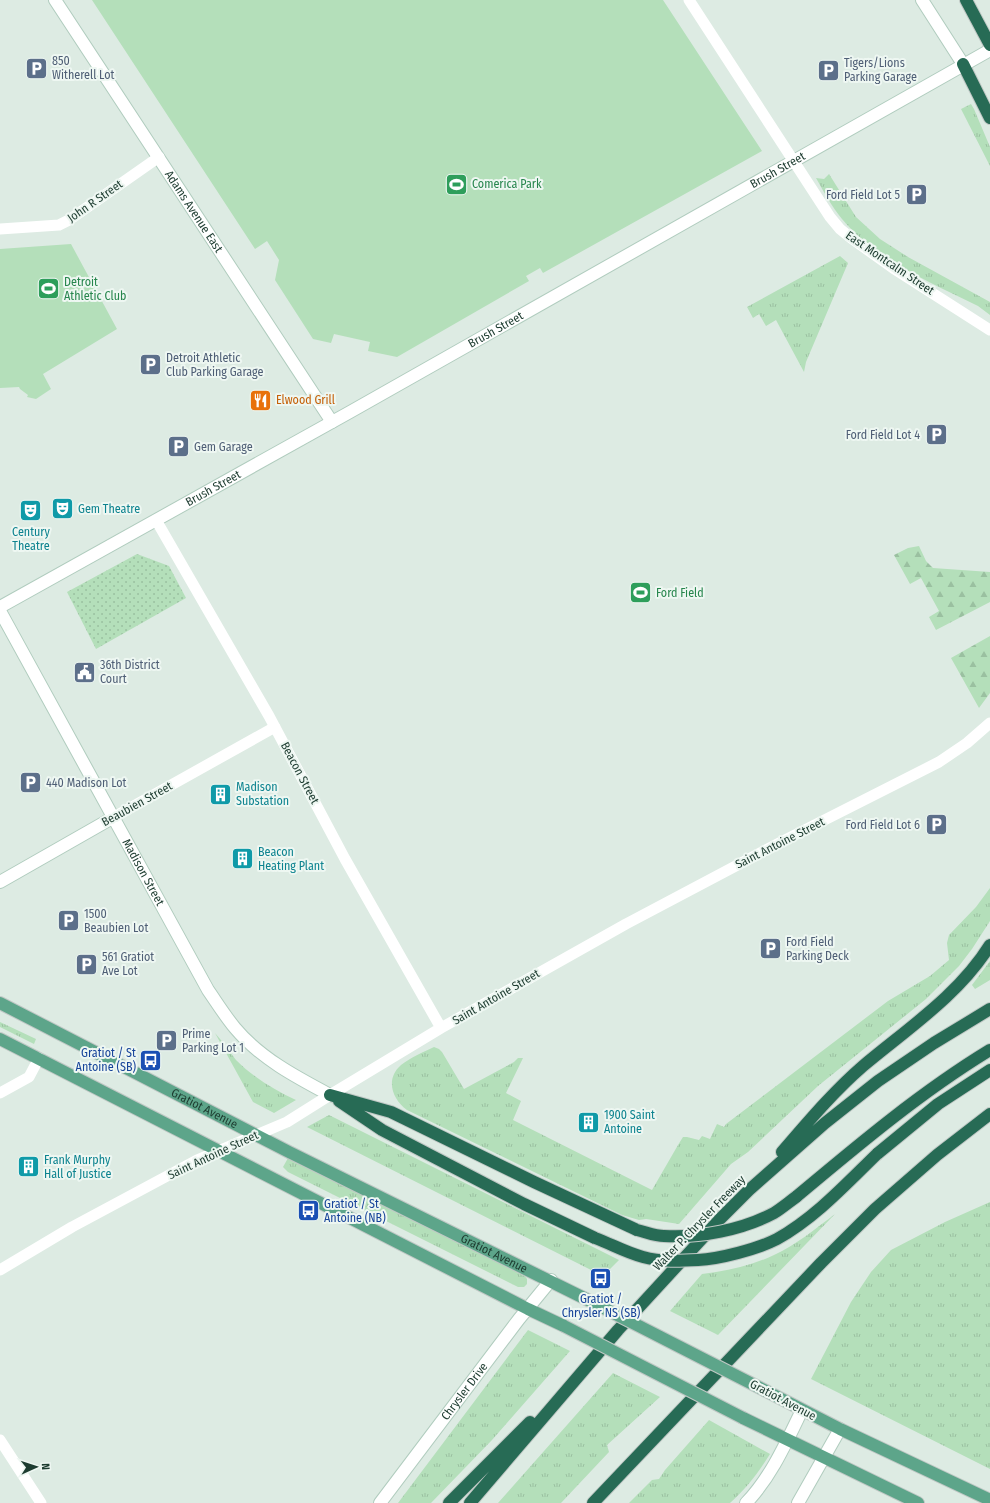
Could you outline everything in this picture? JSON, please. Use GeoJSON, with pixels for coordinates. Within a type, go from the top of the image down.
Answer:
{"type":"FeatureCollection","features":[{"type":"Feature","properties":{"kind":"highway"},"geometry":{"type":"LineString","coordinates":[[966,0],[990,45]]}},
{"type":"Feature","properties":{"kind":"highway"},"geometry":{"type":"LineString","coordinates":[[968,62],[990,118]]}},
{"type":"Feature","properties":{"kind":"highway"},"geometry":{"type":"LineString","coordinates":[[749,1190],[825,1101],[863,1067],[932,1011],[966,976],[990,945]]}},
{"type":"Feature","properties":{"kind":"highway","name":"Walter P. Chrysler Freeway"},"geometry":{"type":"LineString","coordinates":[[470,1503],[618,1330],[720,1219],[749,1190],[825,1123],[878,1081],[934,1043],[990,1009]]}},
{"type":"Feature","properties":{"kind":"highway"},"geometry":{"type":"LineString","coordinates":[[330,1095],[391,1112],[534,1182],[637,1230],[662,1236],[692,1236],[727,1230],[750,1224],[774,1212],[796,1197],[919,1098],[990,1050]]}},
{"type":"Feature","properties":{"kind":"highway"},"geometry":{"type":"LineString","coordinates":[[330,1095],[382,1130],[524,1204],[595,1238],[644,1257],[675,1262],[707,1260],[729,1255],[776,1239],[799,1225],[813,1214],[877,1154],[938,1104],[990,1070]]}},
{"type":"Feature","properties":{"kind":"highway"},"geometry":{"type":"LineString","coordinates":[[593,1503],[854,1230],[904,1183],[954,1141],[990,1114]]}},
{"type":"Feature","properties":{"kind":"highway"},"geometry":{"type":"LineString","coordinates":[[954,1141],[990,1124]]}},
{"type":"Feature","properties":{"kind":"highway"},"geometry":{"type":"LineString","coordinates":[[449,1503],[490,1463],[618,1330]]}},
{"type":"Feature","properties":{"kind":"main road","name":"Gratiot Avenue"},"geometry":{"type":"LineString","coordinates":[[0,1003],[256,1135],[551,1280],[840,1430],[990,1500]]}},
{"type":"Feature","properties":{"kind":"main road"},"geometry":{"type":"LineString","coordinates":[[0,1039],[787,1441],[918,1503]]}},
{"type":"Feature","properties":{"kind":"street","name":"Adams Avenue East"},"geometry":{"type":"LineString","coordinates":[[55,0],[332,422]]}},
{"type":"Feature","properties":{"kind":"street","name":"East Montcalm Street"},"geometry":{"type":"LineString","coordinates":[[689,0],[830,217],[840,229],[893,268],[990,330]]}},
{"type":"Feature","properties":{"kind":"street"},"geometry":{"type":"LineString","coordinates":[[922,0],[968,62]]}},
{"type":"Feature","properties":{"kind":"street","name":"Brush Street"},"geometry":{"type":"LineString","coordinates":[[0,607],[332,422],[990,50]]}},
{"type":"Feature","properties":{"kind":"street","name":"John R Street"},"geometry":{"type":"LineString","coordinates":[[0,229],[59,225],[69,220],[159,157]]}},
{"type":"Feature","properties":{"kind":"street","name":"Beacon Street"},"geometry":{"type":"LineString","coordinates":[[156,520],[275,727],[345,859],[442,1028]]}},
{"type":"Feature","properties":{"kind":"street","name":"Madison Street"},"geometry":{"type":"LineString","coordinates":[[0,610],[208,990],[236,1028],[266,1057],[330,1095]]}},
{"type":"Feature","properties":{"kind":"street","name":"Saint Antoine Street"},"geometry":{"type":"LineString","coordinates":[[0,1270],[72,1227],[197,1160],[287,1122],[442,1028],[626,924],[781,842],[939,762],[967,743],[990,723]]}},
{"type":"Feature","properties":{"kind":"street","name":"Beaubien Street"},"geometry":{"type":"LineString","coordinates":[[0,882],[275,727]]}},
{"type":"Feature","properties":{"kind":"street"},"geometry":{"type":"LineString","coordinates":[[0,1093],[29,1077],[39,1058]]}},
{"type":"Feature","properties":{"kind":"street","name":"Chrysler Drive"},"geometry":{"type":"LineString","coordinates":[[380,1503],[551,1280]]}},
{"type":"Feature","properties":{"kind":"street"},"geometry":{"type":"LineString","coordinates":[[746,1503],[759,1489],[771,1472],[802,1410]]}},
{"type":"Feature","properties":{"kind":"street"},"geometry":{"type":"LineString","coordinates":[[798,1503],[840,1430]]}},
{"type":"Feature","properties":{"kind":"street"},"geometry":{"type":"LineString","coordinates":[[0,1440],[41,1503]]}},
{"type":"Feature","properties":{"kind":"green space","name":"Comerica Park"},"geometry":{"type":"Polygon","coordinates":[[[92,0],[663,0],[762,151],[543,273],[540,268],[526,276],[529,281],[397,357],[368,351],[370,342],[334,334],[331,343],[313,339],[275,280],[279,260],[267,241],[255,249],[92,0]]]}},
{"type":"Feature","properties":{"kind":"green space"},"geometry":{"type":"Polygon","coordinates":[[[971,104],[990,147],[990,166],[961,109],[971,104]]]}},
{"type":"Feature","properties":{"kind":"green space"},"geometry":{"type":"Polygon","coordinates":[[[829,174],[856,217],[880,239],[908,257],[990,302],[990,315],[978,306],[923,279],[888,259],[856,234],[835,210],[816,178],[824,179],[829,174]]]}},
{"type":"Feature","properties":{"kind":"green space","name":"Detroit Athletic Club"},"geometry":{"type":"Polygon","coordinates":[[[71,244],[117,329],[43,374],[51,389],[36,399],[27,397],[28,395],[19,387],[0,388],[0,249],[71,244]]]}},
{"type":"Feature","properties":{"kind":"green space"},"geometry":{"type":"Polygon","coordinates":[[[840,256],[848,263],[806,362],[804,372],[776,320],[766,326],[759,314],[753,318],[747,307],[840,256]]]}},
{"type":"Feature","properties":{"kind":"green space"},"geometry":{"type":"Polygon","coordinates":[[[919,546],[926,561],[933,568],[990,572],[990,602],[936,630],[929,617],[939,611],[921,578],[910,584],[894,555],[908,548],[919,546]]]}},
{"type":"Feature","properties":{"kind":"green space"},"geometry":{"type":"Polygon","coordinates":[[[137,554],[169,566],[186,598],[96,649],[67,592],[137,554]]]}},
{"type":"Feature","properties":{"kind":"green space"},"geometry":{"type":"Polygon","coordinates":[[[990,636],[990,693],[979,708],[951,658],[990,636]]]}},
{"type":"Feature","properties":{"kind":"green space"},"geometry":{"type":"Polygon","coordinates":[[[990,888],[990,921],[959,966],[926,999],[818,1086],[748,1152],[731,1164],[679,1224],[646,1219],[639,1220],[622,1215],[407,1110],[394,1095],[392,1089],[393,1076],[401,1065],[434,1047],[442,1052],[464,1089],[514,1062],[518,1058],[523,1058],[506,1093],[521,1101],[513,1120],[652,1190],[683,1137],[699,1140],[702,1136],[710,1139],[717,1124],[724,1127],[888,1001],[930,976],[949,960],[947,943],[949,935],[976,907],[990,888]]]}},
{"type":"Feature","properties":{"kind":"green space"},"geometry":{"type":"Polygon","coordinates":[[[990,961],[990,980],[975,989],[972,985],[990,961]]]}},
{"type":"Feature","properties":{"kind":"green space"},"geometry":{"type":"Polygon","coordinates":[[[0,1022],[36,1039],[34,1044],[0,1027],[0,1022]]]}},
{"type":"Feature","properties":{"kind":"green space"},"geometry":{"type":"Polygon","coordinates":[[[215,1033],[236,1060],[249,1072],[280,1092],[296,1100],[274,1113],[253,1102],[215,1033]]]}},
{"type":"Feature","properties":{"kind":"green space"},"geometry":{"type":"Polygon","coordinates":[[[329,1115],[619,1260],[603,1276],[307,1127],[329,1115]]]}},
{"type":"Feature","properties":{"kind":"green space"},"geometry":{"type":"Polygon","coordinates":[[[288,1158],[524,1275],[527,1279],[527,1284],[524,1287],[518,1287],[288,1172],[283,1167],[288,1158]]]}},
{"type":"Feature","properties":{"kind":"green space"},"geometry":{"type":"Polygon","coordinates":[[[990,1202],[990,1469],[811,1379],[851,1302],[871,1272],[891,1250],[945,1222],[990,1202]]]}},
{"type":"Feature","properties":{"kind":"green space"},"geometry":{"type":"Polygon","coordinates":[[[835,1214],[718,1335],[670,1311],[702,1274],[738,1268],[774,1255],[798,1242],[835,1214]]]}},
{"type":"Feature","properties":{"kind":"green space"},"geometry":{"type":"Polygon","coordinates":[[[528,1330],[570,1351],[492,1440],[431,1503],[398,1503],[528,1330]]]}},
{"type":"Feature","properties":{"kind":"green space"},"geometry":{"type":"Polygon","coordinates":[[[613,1373],[660,1397],[607,1445],[609,1452],[561,1503],[498,1503],[613,1373]]]}},
{"type":"Feature","properties":{"kind":"green space"},"geometry":{"type":"Polygon","coordinates":[[[709,1420],[770,1454],[757,1474],[742,1492],[730,1503],[629,1503],[652,1480],[659,1479],[665,1470],[709,1420]]]}},
{"type":"Feature","properties":{"kind":"place","name":"850 Witherell Lot"},"geometry":{"type":"Point","coordinates":[37,68]}},
{"type":"Feature","properties":{"kind":"place","name":"Tigers/Lions Parking Garage"},"geometry":{"type":"Point","coordinates":[828,70]}},
{"type":"Feature","properties":{"kind":"place","name":"Comerica Park"},"geometry":{"type":"Point","coordinates":[457,184]}},
{"type":"Feature","properties":{"kind":"place","name":"Ford Field Lot 5"},"geometry":{"type":"Point","coordinates":[916,195]}},
{"type":"Feature","properties":{"kind":"place","name":"Detroit Athletic Club"},"geometry":{"type":"Point","coordinates":[48,289]}},
{"type":"Feature","properties":{"kind":"place","name":"Detroit Athletic Club Parking Garage"},"geometry":{"type":"Point","coordinates":[151,365]}},
{"type":"Feature","properties":{"kind":"place","name":"Elwood Grill"},"geometry":{"type":"Point","coordinates":[261,400]}},
{"type":"Feature","properties":{"kind":"place","name":"Ford Field Lot 4"},"geometry":{"type":"Point","coordinates":[936,435]}},
{"type":"Feature","properties":{"kind":"place","name":"Gem Garage"},"geometry":{"type":"Point","coordinates":[178,447]}},
{"type":"Feature","properties":{"kind":"place","name":"Gem Theatre"},"geometry":{"type":"Point","coordinates":[63,509]}},
{"type":"Feature","properties":{"kind":"place","name":"Century Theatre"},"geometry":{"type":"Point","coordinates":[31,511]}},
{"type":"Feature","properties":{"kind":"place","name":"Ford Field"},"geometry":{"type":"Point","coordinates":[640,593]}},
{"type":"Feature","properties":{"kind":"place","name":"36th District Court"},"geometry":{"type":"Point","coordinates":[84,672]}},
{"type":"Feature","properties":{"kind":"place","name":"440 Madison Lot"},"geometry":{"type":"Point","coordinates":[30,783]}},
{"type":"Feature","properties":{"kind":"place","name":"Madison Substation"},"geometry":{"type":"Point","coordinates":[221,794]}},
{"type":"Feature","properties":{"kind":"place","name":"Ford Field Lot 6"},"geometry":{"type":"Point","coordinates":[936,825]}},
{"type":"Feature","properties":{"kind":"place","name":"Beacon Heating Plant"},"geometry":{"type":"Point","coordinates":[242,859]}},
{"type":"Feature","properties":{"kind":"place","name":"1500 Beaubien Lot"},"geometry":{"type":"Point","coordinates":[68,921]}},
{"type":"Feature","properties":{"kind":"place","name":"Ford Field Parking Deck"},"geometry":{"type":"Point","coordinates":[771,949]}},
{"type":"Feature","properties":{"kind":"place","name":"561 Gratiot Ave Lot"},"geometry":{"type":"Point","coordinates":[87,964]}},
{"type":"Feature","properties":{"kind":"place","name":"Prime Parking Lot 1"},"geometry":{"type":"Point","coordinates":[167,1041]}},
{"type":"Feature","properties":{"kind":"place","name":"Gratiot / St Antoine (SB)"},"geometry":{"type":"Point","coordinates":[151,1060]}},
{"type":"Feature","properties":{"kind":"place","name":"1900 Saint Antoine"},"geometry":{"type":"Point","coordinates":[589,1122]}},
{"type":"Feature","properties":{"kind":"place","name":"Frank Murphy Hall of Justice"},"geometry":{"type":"Point","coordinates":[29,1167]}},
{"type":"Feature","properties":{"kind":"place","name":"Gratiot / St Antoine (NB)"},"geometry":{"type":"Point","coordinates":[309,1211]}},
{"type":"Feature","properties":{"kind":"place","name":"Gratiot / Chrysler NS (SB)"},"geometry":{"type":"Point","coordinates":[601,1278]}}]}
